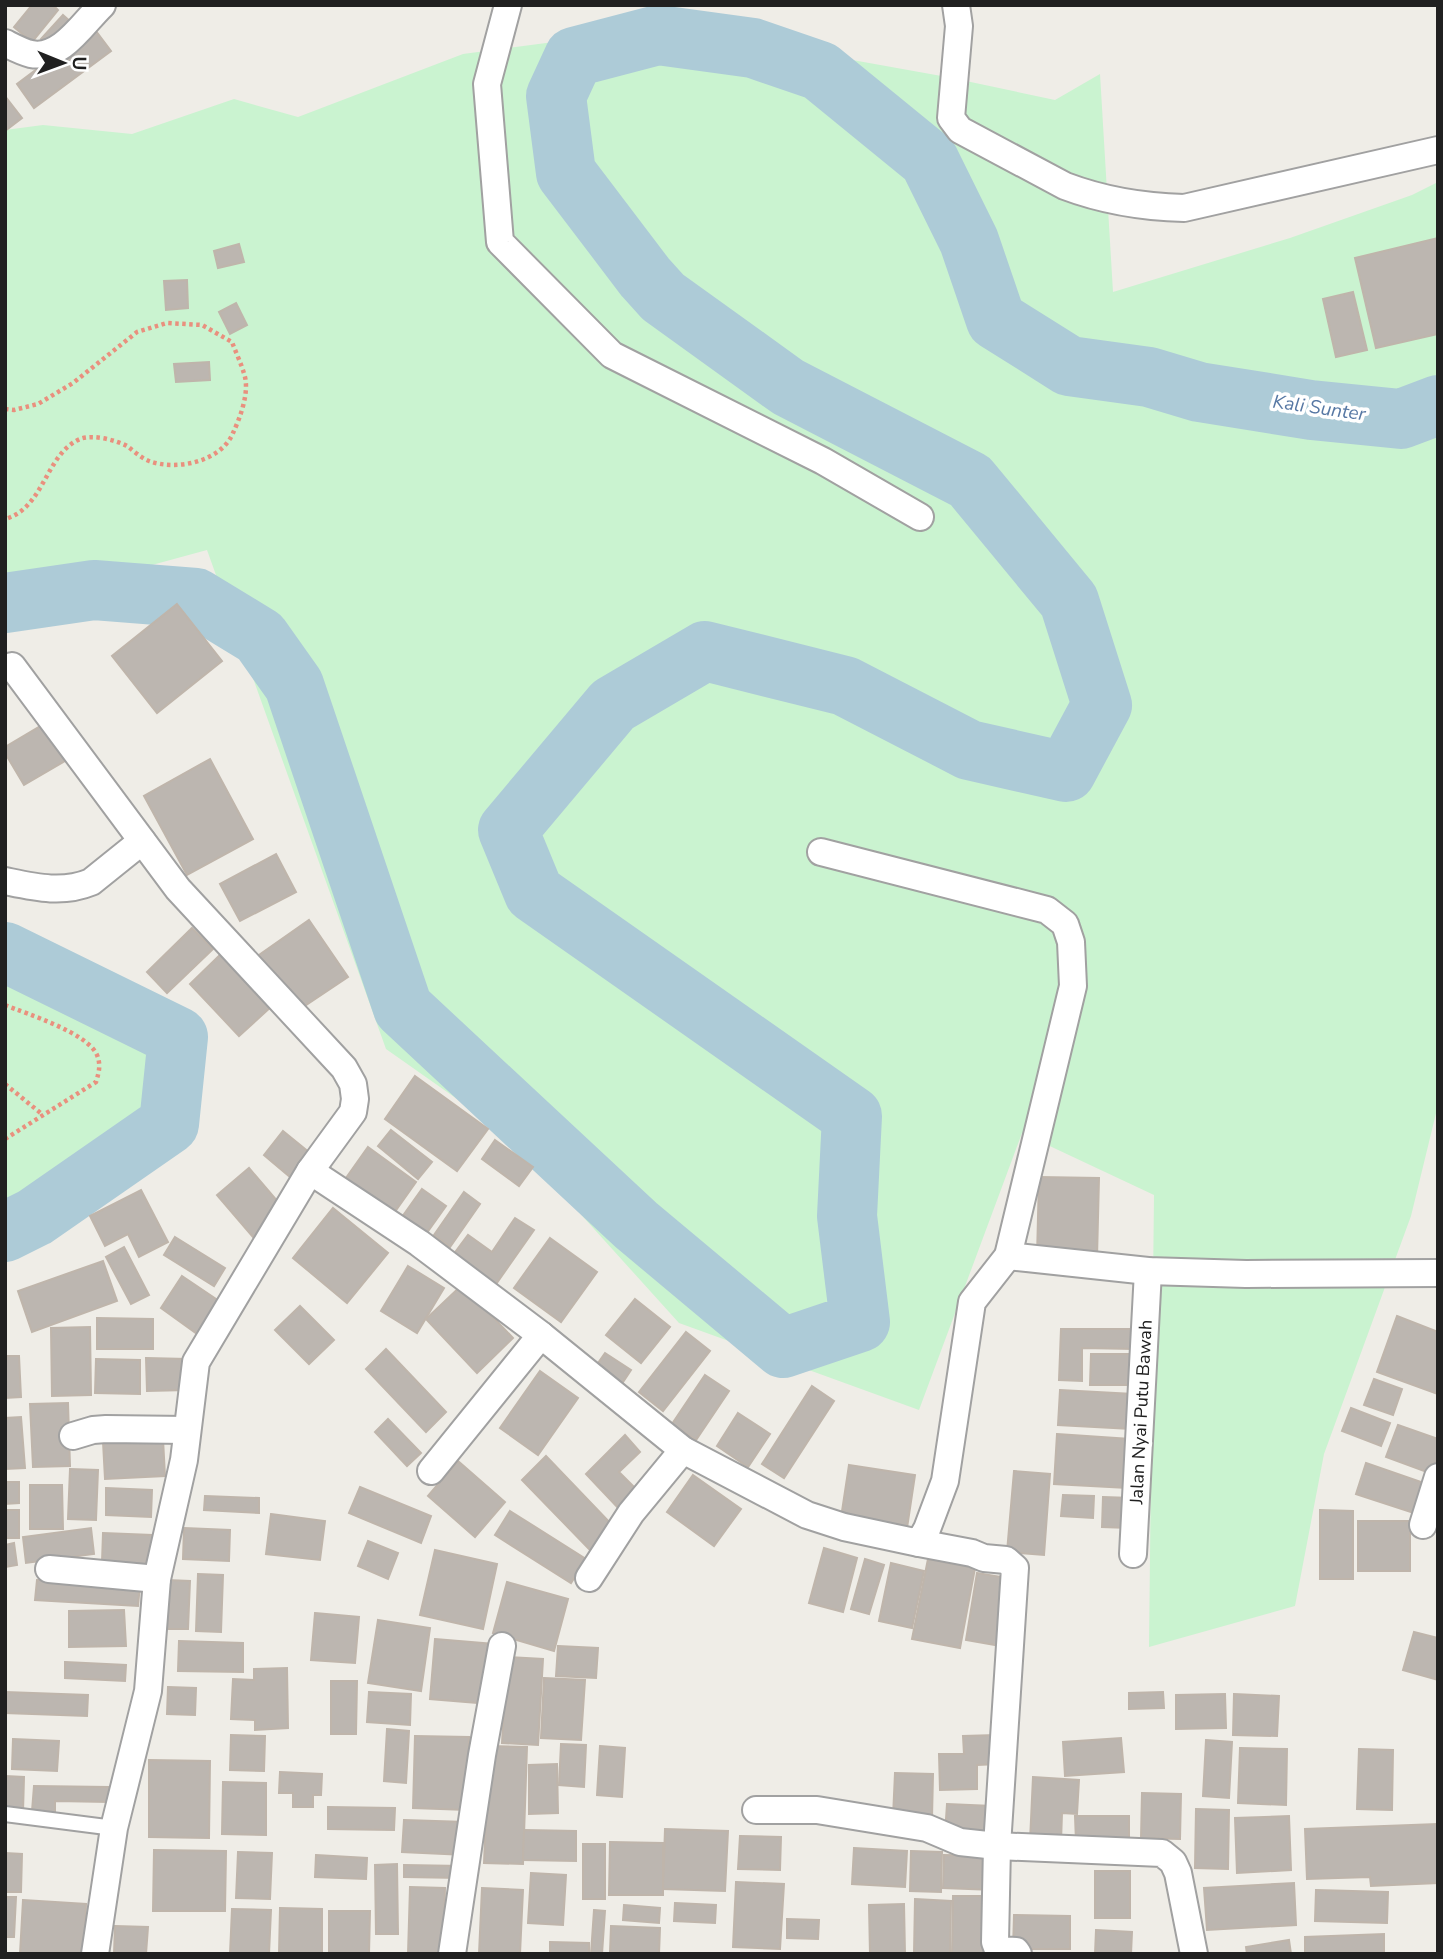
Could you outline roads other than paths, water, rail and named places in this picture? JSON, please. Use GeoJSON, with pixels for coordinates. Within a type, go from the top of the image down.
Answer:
{"type":"FeatureCollection","features":[{"type":"Feature","properties":{"kind":"street"},"geometry":{"type":"LineString","coordinates":[[5,43],[32,55],[56,50],[102,5]]}},
{"type":"Feature","properties":{"kind":"street"},"geometry":{"type":"LineString","coordinates":[[508,5],[487,84],[500,242],[612,355],[823,461],[920,517]]}},
{"type":"Feature","properties":{"kind":"street"},"geometry":{"type":"LineString","coordinates":[[956,5],[960,26],[951,110],[951,118],[955,124],[960,130],[1082,193],[1184,208],[1438,150]]}},
{"type":"Feature","properties":{"kind":"street"},"geometry":{"type":"LineString","coordinates":[[12,666],[178,889],[344,1068],[353,1084],[355,1099],[353,1112],[310,1171],[196,1362],[184,1460],[157,1579],[148,1691],[114,1828],[95,1954]]}},
{"type":"Feature","properties":{"kind":"street"},"geometry":{"type":"LineString","coordinates":[[5,881],[40,888],[65,889],[81,886],[91,882],[142,841]]}},
{"type":"Feature","properties":{"kind":"street"},"geometry":{"type":"LineString","coordinates":[[821,852],[1047,910],[1065,924],[1071,942],[1073,986],[1008,1256],[972,1303],[944,1481],[927,1529],[919,1543]]}},
{"type":"Feature","properties":{"kind":"street"},"geometry":{"type":"LineString","coordinates":[[310,1171],[419,1243],[541,1335],[683,1450],[807,1515],[844,1527],[972,1553],[984,1558],[1006,1560],[1015,1567],[997,1846],[995,1942],[998,1950],[1016,1951],[1018,1954]]}},
{"type":"Feature","properties":{"kind":"street"},"geometry":{"type":"LineString","coordinates":[[1008,1256],[1148,1271],[1246,1274],[1438,1273]]}},
{"type":"Feature","properties":{"kind":"street","name":"Jalan Nyai Putu Bawah"},"geometry":{"type":"LineString","coordinates":[[1133,1554],[1148,1271]]}},
{"type":"Feature","properties":{"kind":"street"},"geometry":{"type":"LineString","coordinates":[[431,1471],[541,1335]]}},
{"type":"Feature","properties":{"kind":"street"},"geometry":{"type":"LineString","coordinates":[[73,1436],[106,1429],[187,1430]]}},
{"type":"Feature","properties":{"kind":"street"},"geometry":{"type":"LineString","coordinates":[[589,1578],[631,1513],[683,1450]]}},
{"type":"Feature","properties":{"kind":"street"},"geometry":{"type":"LineString","coordinates":[[1423,1525],[1438,1477]]}},
{"type":"Feature","properties":{"kind":"street"},"geometry":{"type":"LineString","coordinates":[[49,1569],[157,1579]]}},
{"type":"Feature","properties":{"kind":"street"},"geometry":{"type":"LineString","coordinates":[[452,1954],[482,1755],[502,1646]]}},
{"type":"Feature","properties":{"kind":"street"},"geometry":{"type":"LineString","coordinates":[[756,1810],[817,1810],[928,1828],[960,1842],[1114,1852],[1153,1851],[1167,1855],[1178,1873],[1194,1954]]}},
{"type":"Feature","properties":{"kind":"lane"},"geometry":{"type":"LineString","coordinates":[[5,1814],[114,1828]]}},
{"type":"Feature","properties":{"kind":"waterway","name":"Kali Sunter"},"geometry":{"type":"LineString","coordinates":[[5,603],[94,590],[196,598],[260,637],[294,685],[403,1008],[636,1225],[783,1348],[860,1322],[847,1216],[852,1116],[534,893],[508,830],[613,705],[705,651],[845,686],[969,750],[1066,772],[1102,705],[1069,601],[970,481],[788,387],[663,297],[645,277],[566,173],[556,96],[574,57],[658,35],[753,48],[820,71],[929,160],[969,241],[996,320],[1069,366],[1149,377],[1199,392],[1311,410],[1401,419],[1438,405]]}},
{"type":"Feature","properties":{"kind":"waterway"},"geometry":{"type":"LineString","coordinates":[[5,952],[178,1037],[169,1124],[35,1217],[5,1232]]}}]}
